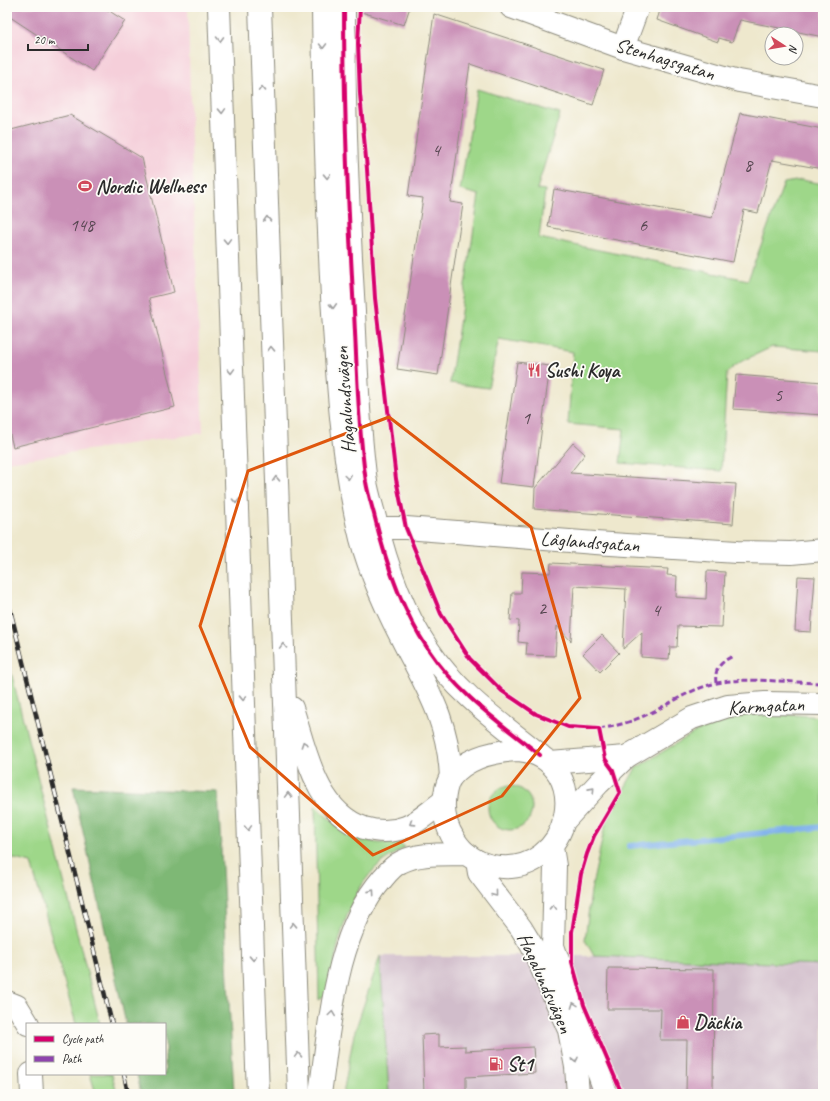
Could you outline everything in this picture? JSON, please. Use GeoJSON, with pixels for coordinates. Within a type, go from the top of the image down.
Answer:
{"type":"FeatureCollection","features":[{"type":"Feature","properties":{"kind":"main road"},"geometry":{"type":"LineString","coordinates":[[219,7],[258,1094]]}},
{"type":"Feature","properties":{"kind":"main road"},"geometry":{"type":"LineString","coordinates":[[260,7],[299,1094]]}},
{"type":"Feature","properties":{"kind":"main road","name":"Hagalundsvägen"},"geometry":{"type":"LineString","coordinates":[[323,7],[328,207],[334,330],[348,480],[368,528],[410,619],[427,649],[446,674],[465,695],[545,759],[562,779],[567,799],[566,819],[561,834],[552,847],[539,858],[509,868],[492,866],[472,858]]}},
{"type":"Feature","properties":{"kind":"main road","name":"Hagalundsvägen"},"geometry":{"type":"LineString","coordinates":[[344,7],[344,84],[350,253],[368,528],[379,591],[400,636],[436,704],[444,726],[450,757],[451,777],[444,801],[446,821],[451,834],[454,840],[472,858],[479,873],[521,928],[532,946],[569,1030],[576,1067],[578,1094]]}},
{"type":"Feature","properties":{"kind":"main road","name":"Stenhagsgatan"},"geometry":{"type":"LineString","coordinates":[[510,7],[624,48],[739,81],[823,96]]}},
{"type":"Feature","properties":{"kind":"main road"},"geometry":{"type":"LineString","coordinates":[[624,48],[638,7]]}},
{"type":"Feature","properties":{"kind":"main road","name":"Låglandsgatan"},"geometry":{"type":"LineString","coordinates":[[368,528],[737,552],[791,553],[823,550]]}},
{"type":"Feature","properties":{"kind":"main road"},"geometry":{"type":"LineString","coordinates":[[284,685],[313,771],[324,796],[340,815],[355,824],[370,830],[388,832],[407,827],[444,801]]}},
{"type":"Feature","properties":{"kind":"main road","name":"Karmgatan"},"geometry":{"type":"LineString","coordinates":[[566,819],[599,783],[626,757],[692,718],[728,706],[823,704]]}},
{"type":"Feature","properties":{"kind":"main road"},"geometry":{"type":"LineString","coordinates":[[451,777],[464,766],[482,756],[499,750],[519,750],[545,759]]}},
{"type":"Feature","properties":{"kind":"main road","name":"Karmgatan"},"geometry":{"type":"LineString","coordinates":[[545,759],[626,757]]}},
{"type":"Feature","properties":{"kind":"main road","name":"Hagalundsvägen"},"geometry":{"type":"LineString","coordinates":[[552,847],[555,866],[553,946],[606,1094]]}},
{"type":"Feature","properties":{"kind":"main road"},"geometry":{"type":"LineString","coordinates":[[320,1094],[333,1004],[352,930],[364,903],[375,887],[400,862],[425,856],[472,858]]}},
{"type":"Feature","properties":{"kind":"main road"},"geometry":{"type":"LineString","coordinates":[[7,1002],[17,1006],[27,1023]]}},
{"type":"Feature","properties":{"kind":"main road"},"geometry":{"type":"LineString","coordinates":[[31,1075],[32,1094]]}},
{"type":"Feature","properties":{"kind":"highlighted area"},"geometry":{"type":"Polygon","coordinates":[[[389,417],[531,527],[580,698],[502,796],[373,855],[250,747],[200,626],[248,471],[389,417]]]}},
{"type":"Feature","properties":{"kind":"shaded area"},"geometry":{"type":"Polygon","coordinates":[[[7,7],[188,7],[191,142],[203,433],[7,462],[7,7]]]}},
{"type":"Feature","properties":{"kind":"shaded area"},"geometry":{"type":"Polygon","coordinates":[[[380,956],[594,956],[823,965],[823,1094],[389,1094],[380,956]]]}},
{"type":"Feature","properties":{"kind":"green space"},"geometry":{"type":"Polygon","coordinates":[[[477,89],[560,114],[537,189],[545,190],[539,238],[748,280],[784,183],[802,180],[823,184],[823,351],[772,347],[742,361],[727,372],[721,471],[620,463],[624,429],[568,424],[573,352],[499,339],[488,388],[450,383],[479,195],[460,190],[477,89]]]}},
{"type":"Feature","properties":{"kind":"green space"},"geometry":{"type":"Polygon","coordinates":[[[7,656],[100,1023],[76,1023],[31,863],[7,857],[7,656]]]}},
{"type":"Feature","properties":{"kind":"green space"},"geometry":{"type":"Polygon","coordinates":[[[756,712],[823,717],[823,965],[594,956],[585,940],[591,891],[606,821],[636,768],[697,731],[756,712]]]}},
{"type":"Feature","properties":{"kind":"green space"},"geometry":{"type":"Polygon","coordinates":[[[506,786],[514,786],[519,787],[526,792],[531,799],[531,817],[526,824],[519,829],[506,830],[498,827],[491,820],[488,812],[488,804],[491,796],[498,789],[506,786]]]}},
{"type":"Feature","properties":{"kind":"green space"},"geometry":{"type":"Polygon","coordinates":[[[73,787],[218,792],[234,1094],[141,1094],[137,1075],[166,1075],[166,1023],[126,1023],[73,787]]]}},
{"type":"Feature","properties":{"kind":"green space"},"geometry":{"type":"Polygon","coordinates":[[[315,806],[334,823],[356,836],[373,842],[392,842],[405,847],[382,862],[370,874],[351,905],[339,941],[328,994],[319,1000],[315,806]]]}},
{"type":"Feature","properties":{"kind":"green space"},"geometry":{"type":"Polygon","coordinates":[[[380,956],[389,1094],[343,1094],[354,1034],[380,956]]]}},
{"type":"Feature","properties":{"kind":"green space"},"geometry":{"type":"Polygon","coordinates":[[[90,1075],[112,1075],[117,1094],[96,1094],[90,1075]]]}},
{"type":"Feature","properties":{"kind":"building"},"geometry":{"type":"Polygon","coordinates":[[[7,7],[103,7],[125,21],[92,71],[7,15],[7,7]]]}},
{"type":"Feature","properties":{"kind":"building"},"geometry":{"type":"Polygon","coordinates":[[[358,7],[410,7],[404,25],[358,11],[358,7]]]}},
{"type":"Feature","properties":{"kind":"building"},"geometry":{"type":"Polygon","coordinates":[[[661,7],[823,7],[823,37],[804,33],[804,26],[769,26],[740,20],[732,42],[719,38],[718,42],[657,20],[661,7]]]}},
{"type":"Feature","properties":{"kind":"building"},"geometry":{"type":"Polygon","coordinates":[[[434,14],[604,70],[593,105],[470,64],[450,202],[463,204],[438,375],[397,369],[423,198],[408,196],[434,14]]]}},
{"type":"Feature","properties":{"kind":"building"},"geometry":{"type":"Polygon","coordinates":[[[740,113],[823,129],[823,169],[772,160],[758,213],[744,210],[733,262],[548,227],[554,189],[712,218],[740,113]]]}},
{"type":"Feature","properties":{"kind":"building"},"geometry":{"type":"Polygon","coordinates":[[[70,115],[142,158],[174,292],[149,298],[175,407],[13,447],[7,423],[7,131],[70,115]]]}},
{"type":"Feature","properties":{"kind":"building"},"geometry":{"type":"Polygon","coordinates":[[[517,362],[550,366],[534,487],[499,483],[517,362]]]}},
{"type":"Feature","properties":{"kind":"building"},"geometry":{"type":"Polygon","coordinates":[[[736,375],[823,382],[823,415],[733,409],[736,375]]]}},
{"type":"Feature","properties":{"kind":"building"},"geometry":{"type":"Polygon","coordinates":[[[573,443],[585,454],[570,473],[736,484],[733,524],[534,509],[535,488],[573,443]]]}},
{"type":"Feature","properties":{"kind":"building"},"geometry":{"type":"Polygon","coordinates":[[[551,563],[668,569],[667,575],[677,576],[676,597],[706,599],[707,571],[725,572],[722,627],[678,626],[677,647],[670,647],[669,659],[641,657],[642,632],[623,649],[626,589],[574,586],[571,641],[557,626],[555,656],[526,655],[527,643],[518,642],[519,621],[510,620],[512,593],[521,593],[522,572],[550,573],[551,563]]]}},
{"type":"Feature","properties":{"kind":"building"},"geometry":{"type":"Polygon","coordinates":[[[798,576],[815,577],[811,632],[795,631],[798,576]]]}},
{"type":"Feature","properties":{"kind":"building"},"geometry":{"type":"Polygon","coordinates":[[[602,635],[619,653],[600,672],[583,654],[602,635]]]}},
{"type":"Feature","properties":{"kind":"building"},"geometry":{"type":"Polygon","coordinates":[[[608,968],[714,969],[713,1094],[686,1094],[687,1040],[660,1040],[661,1009],[607,1009],[608,968]]]}},
{"type":"Feature","properties":{"kind":"building"},"geometry":{"type":"Polygon","coordinates":[[[439,1034],[439,1047],[465,1046],[465,1051],[533,1047],[535,1073],[466,1077],[466,1094],[424,1094],[422,1035],[439,1034]]]}},
{"type":"Feature","properties":{"kind":"waterway"},"geometry":{"type":"LineString","coordinates":[[629,846],[823,827]]}},
{"type":"Feature","properties":{"kind":"railway"},"geometry":{"type":"LineString","coordinates":[[7,597],[112,1023]]}},
{"type":"Feature","properties":{"kind":"railway"},"geometry":{"type":"LineString","coordinates":[[124,1075],[128,1094]]}},
{"type":"Feature","properties":{"kind":"marked path"},"geometry":{"type":"LineString","coordinates":[[716,683],[717,669],[722,663],[733,656]]}},
{"type":"Feature","properties":{"kind":"marked path"},"geometry":{"type":"LineString","coordinates":[[599,729],[623,724],[654,711],[695,690],[713,684],[738,680],[823,683]]}},
{"type":"Feature","properties":{"kind":"cycle path"},"geometry":{"type":"LineString","coordinates":[[344,7],[347,160],[359,418],[366,482],[379,535],[389,569],[402,602],[418,634],[439,665],[465,693],[494,719],[540,755]]}},
{"type":"Feature","properties":{"kind":"cycle path"},"geometry":{"type":"LineString","coordinates":[[360,7],[358,43],[360,94],[367,169],[375,298],[396,479],[406,528],[441,614],[470,659],[502,691],[536,714],[568,727],[599,729],[605,759],[613,770],[620,792],[594,836],[581,874],[572,932],[572,962],[584,1005],[622,1094]]}},
{"type":"Feature","properties":{"kind":"place","name":"Nordic Wellness"},"geometry":{"type":"Point","coordinates":[85,186]}},
{"type":"Feature","properties":{"kind":"place","name":"Sushi Koya"},"geometry":{"type":"Point","coordinates":[534,370]}},
{"type":"Feature","properties":{"kind":"place","name":"Däckia"},"geometry":{"type":"Point","coordinates":[683,1022]}},
{"type":"Feature","properties":{"kind":"place","name":"St1"},"geometry":{"type":"Point","coordinates":[496,1064]}}]}
